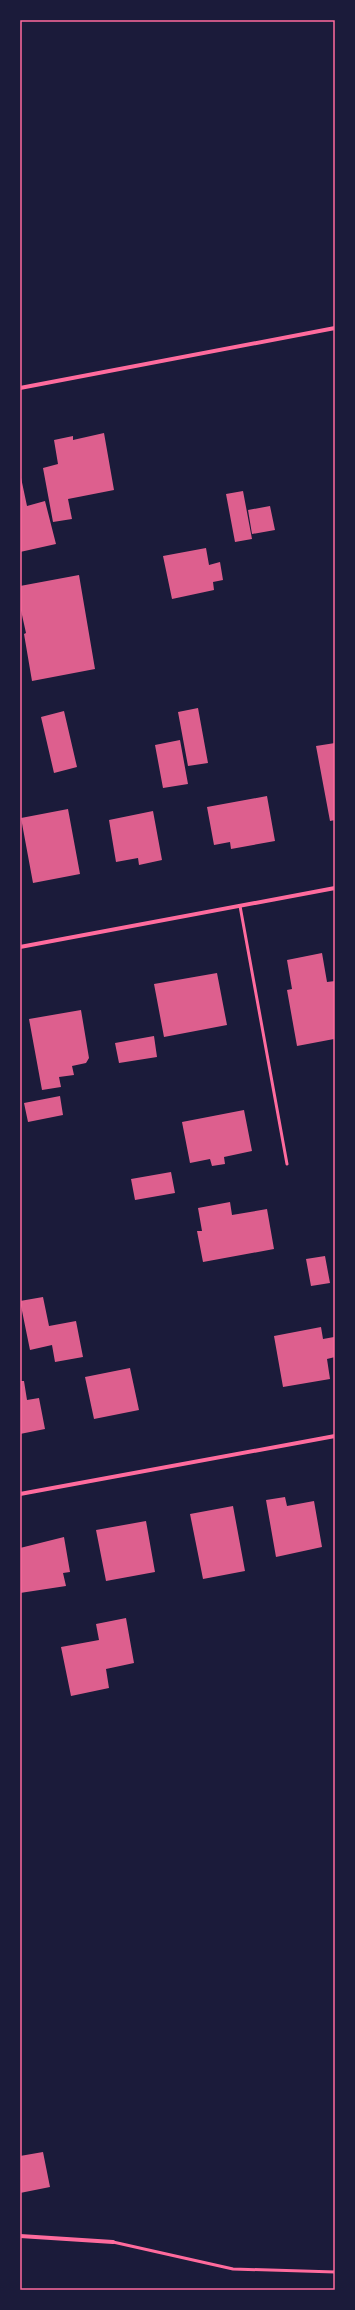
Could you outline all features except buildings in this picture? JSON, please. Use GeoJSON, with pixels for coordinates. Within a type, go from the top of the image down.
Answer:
{"type":"FeatureCollection","features":[{"type":"Feature","properties":{"kind":"street"},"geometry":{"type":"LineString","coordinates":[[20,388],[335,328]]}},
{"type":"Feature","properties":{"kind":"street"},"geometry":{"type":"LineString","coordinates":[[20,947],[335,888]]}},
{"type":"Feature","properties":{"kind":"street"},"geometry":{"type":"LineString","coordinates":[[20,1494],[335,1436]]}},
{"type":"Feature","properties":{"kind":"street"},"geometry":{"type":"LineString","coordinates":[[20,2236],[113,2242]]}},
{"type":"Feature","properties":{"kind":"lane"},"geometry":{"type":"LineString","coordinates":[[240,906],[287,1164]]}},
{"type":"Feature","properties":{"kind":"lane"},"geometry":{"type":"LineString","coordinates":[[113,2242],[233,2269],[335,2272]]}}]}
